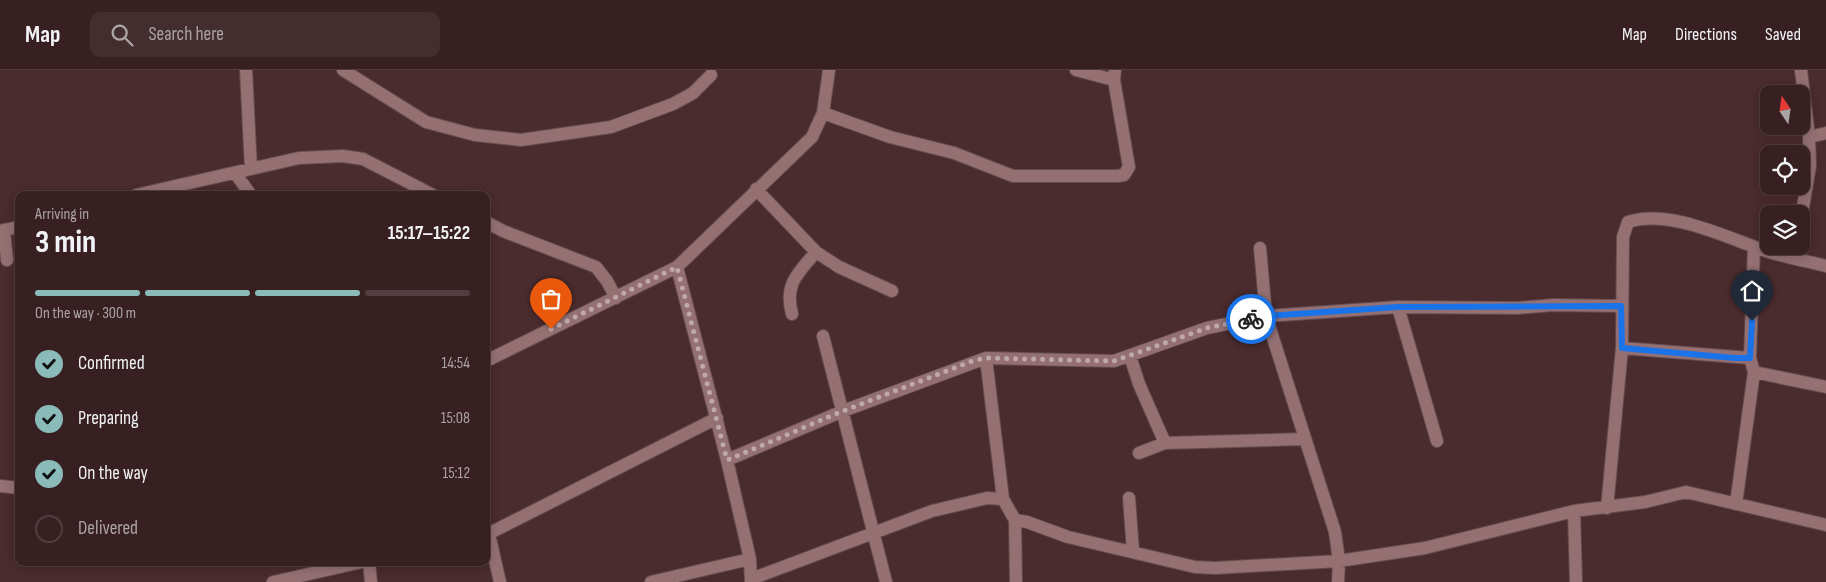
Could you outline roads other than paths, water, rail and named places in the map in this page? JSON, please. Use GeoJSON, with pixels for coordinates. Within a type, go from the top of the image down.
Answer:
{"type":"FeatureCollection","features":[{"type":"Feature","properties":{"kind":"street"},"geometry":{"type":"LineString","coordinates":[[246,70],[251,169]]}},
{"type":"Feature","properties":{"kind":"street"},"geometry":{"type":"LineString","coordinates":[[343,70],[426,122],[475,134],[520,140],[611,127],[674,104],[693,93],[710,75]]}},
{"type":"Feature","properties":{"kind":"street"},"geometry":{"type":"LineString","coordinates":[[490,359],[677,267],[812,136],[823,113],[829,70]]}},
{"type":"Feature","properties":{"kind":"street"},"geometry":{"type":"LineString","coordinates":[[823,113],[890,137],[954,153],[1014,176],[1124,175],[1129,167],[1114,75],[1076,70]]}},
{"type":"Feature","properties":{"kind":"street"},"geometry":{"type":"LineString","coordinates":[[1801,70],[1809,137],[1810,166],[1803,205]]}},
{"type":"Feature","properties":{"kind":"street"},"geometry":{"type":"LineString","coordinates":[[1809,137],[1826,133]]}},
{"type":"Feature","properties":{"kind":"street"},"geometry":{"type":"LineString","coordinates":[[154,191],[299,158],[343,156],[363,159],[426,191]]}},
{"type":"Feature","properties":{"kind":"street"},"geometry":{"type":"LineString","coordinates":[[235,173],[248,191]]}},
{"type":"Feature","properties":{"kind":"street"},"geometry":{"type":"LineString","coordinates":[[756,189],[816,252],[833,264],[892,291]]}},
{"type":"Feature","properties":{"kind":"street"},"geometry":{"type":"LineString","coordinates":[[1607,508],[1622,348],[1623,237],[1628,222],[1639,218],[1664,218],[1760,248]]}},
{"type":"Feature","properties":{"kind":"street"},"geometry":{"type":"LineString","coordinates":[[1,228],[15,222]]}},
{"type":"Feature","properties":{"kind":"street"},"geometry":{"type":"LineString","coordinates":[[490,224],[596,266],[616,298]]}},
{"type":"Feature","properties":{"kind":"street"},"geometry":{"type":"LineString","coordinates":[[1,228],[15,227]]}},
{"type":"Feature","properties":{"kind":"street"},"geometry":{"type":"LineString","coordinates":[[1,228],[9,259]]}},
{"type":"Feature","properties":{"kind":"street"},"geometry":{"type":"LineString","coordinates":[[1736,504],[1754,372],[1750,358],[1754,247]]}},
{"type":"Feature","properties":{"kind":"street"},"geometry":{"type":"LineString","coordinates":[[1260,248],[1266,316],[1335,532],[1339,561],[1338,582]]}},
{"type":"Feature","properties":{"kind":"street"},"geometry":{"type":"LineString","coordinates":[[792,314],[789,293],[793,279],[816,252]]}},
{"type":"Feature","properties":{"kind":"street"},"geometry":{"type":"LineString","coordinates":[[1802,255],[1826,266]]}},
{"type":"Feature","properties":{"kind":"street"},"geometry":{"type":"LineString","coordinates":[[677,267],[727,460],[750,559],[751,580],[932,510],[987,498],[1003,499]]}},
{"type":"Feature","properties":{"kind":"street"},"geometry":{"type":"LineString","coordinates":[[727,460],[843,411],[986,358],[1103,362],[1130,356],[1207,328],[1266,316],[1398,307],[1621,306]]}},
{"type":"Feature","properties":{"kind":"street"},"geometry":{"type":"LineString","coordinates":[[1398,307],[1437,441]]}},
{"type":"Feature","properties":{"kind":"street"},"geometry":{"type":"LineString","coordinates":[[823,336],[886,582]]}},
{"type":"Feature","properties":{"kind":"street"},"geometry":{"type":"LineString","coordinates":[[1622,348],[1750,358]]}},
{"type":"Feature","properties":{"kind":"street"},"geometry":{"type":"LineString","coordinates":[[1130,356],[1139,384],[1165,444]]}},
{"type":"Feature","properties":{"kind":"street"},"geometry":{"type":"LineString","coordinates":[[986,358],[1003,499],[1015,520],[1016,582]]}},
{"type":"Feature","properties":{"kind":"street"},"geometry":{"type":"LineString","coordinates":[[1754,372],[1826,387]]}},
{"type":"Feature","properties":{"kind":"street"},"geometry":{"type":"LineString","coordinates":[[490,532],[717,418]]}},
{"type":"Feature","properties":{"kind":"street"},"geometry":{"type":"LineString","coordinates":[[1138,453],[1165,444],[1304,439]]}},
{"type":"Feature","properties":{"kind":"street"},"geometry":{"type":"LineString","coordinates":[[0,486],[15,488]]}},
{"type":"Feature","properties":{"kind":"street"},"geometry":{"type":"LineString","coordinates":[[1015,520],[1027,522],[1068,538],[1133,550],[1195,567],[1215,568],[1339,561],[1425,548],[1574,511],[1645,502],[1686,492],[1826,525]]}},
{"type":"Feature","properties":{"kind":"street"},"geometry":{"type":"LineString","coordinates":[[1129,498],[1133,550]]}},
{"type":"Feature","properties":{"kind":"street"},"geometry":{"type":"LineString","coordinates":[[1574,511],[1576,582]]}},
{"type":"Feature","properties":{"kind":"street"},"geometry":{"type":"LineString","coordinates":[[490,545],[500,582]]}},
{"type":"Feature","properties":{"kind":"street"},"geometry":{"type":"LineString","coordinates":[[651,582],[750,559]]}},
{"type":"Feature","properties":{"kind":"street"},"geometry":{"type":"LineString","coordinates":[[273,582],[295,580],[347,566]]}},
{"type":"Feature","properties":{"kind":"street"},"geometry":{"type":"LineString","coordinates":[[370,566],[372,582]]}}]}
